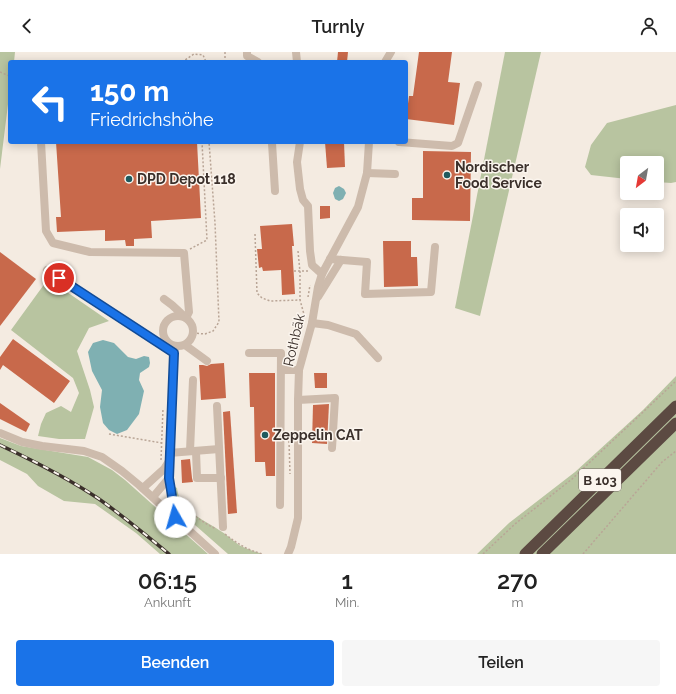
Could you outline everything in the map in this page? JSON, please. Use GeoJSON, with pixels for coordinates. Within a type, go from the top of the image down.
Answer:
{"type":"FeatureCollection","features":[{"type":"Feature","properties":{"kind":"highway","name":"B 103"},"geometry":{"type":"LineString","coordinates":[[525,554],[676,406]]}},
{"type":"Feature","properties":{"kind":"highway","name":"B 103"},"geometry":{"type":"LineString","coordinates":[[542,554],[676,423]]}},
{"type":"Feature","properties":{"kind":"street"},"geometry":{"type":"LineString","coordinates":[[247,52],[247,56],[256,58]]}},
{"type":"Feature","properties":{"kind":"street"},"geometry":{"type":"LineString","coordinates":[[408,143],[452,146],[458,143],[478,85]]}},
{"type":"Feature","properties":{"kind":"street"},"geometry":{"type":"LineString","coordinates":[[41,144],[46,231],[53,243],[90,252],[184,253],[189,312],[186,318]]}},
{"type":"Feature","properties":{"kind":"street"},"geometry":{"type":"LineString","coordinates":[[272,144],[275,191]]}},
{"type":"Feature","properties":{"kind":"street"},"geometry":{"type":"LineString","coordinates":[[300,144],[297,162],[300,189],[303,200],[308,206],[312,265],[320,273]]}},
{"type":"Feature","properties":{"kind":"street","name":"Rothbäk"},"geometry":{"type":"LineString","coordinates":[[288,554],[298,518],[299,370],[320,273],[330,259],[358,208],[367,173],[369,144]]}},
{"type":"Feature","properties":{"kind":"street"},"geometry":{"type":"LineString","coordinates":[[367,173],[395,174]]}},
{"type":"Feature","properties":{"kind":"street"},"geometry":{"type":"LineString","coordinates":[[330,259],[367,262],[365,294],[431,292],[435,247]]}},
{"type":"Feature","properties":{"kind":"street"},"geometry":{"type":"LineString","coordinates":[[315,301],[341,260]]}},
{"type":"Feature","properties":{"kind":"street"},"geometry":{"type":"LineString","coordinates":[[47,270],[174,349]]}},
{"type":"Feature","properties":{"kind":"street"},"geometry":{"type":"LineString","coordinates":[[164,299],[192,324],[193,333],[191,340],[185,345],[174,349]]}},
{"type":"Feature","properties":{"kind":"street"},"geometry":{"type":"LineString","coordinates":[[175,517],[169,478],[169,457],[166,443],[174,349],[167,342],[163,334],[164,326],[169,319],[177,316],[186,318]]}},
{"type":"Feature","properties":{"kind":"street"},"geometry":{"type":"LineString","coordinates":[[309,322],[328,325],[356,334],[378,358]]}},
{"type":"Feature","properties":{"kind":"street"},"geometry":{"type":"LineString","coordinates":[[185,345],[207,361]]}},
{"type":"Feature","properties":{"kind":"street"},"geometry":{"type":"LineString","coordinates":[[249,354],[281,353],[283,483],[280,505]]}},
{"type":"Feature","properties":{"kind":"street"},"geometry":{"type":"LineString","coordinates":[[281,370],[299,370]]}},
{"type":"Feature","properties":{"kind":"street"},"geometry":{"type":"LineString","coordinates":[[193,380],[193,451],[197,478],[221,478]]}},
{"type":"Feature","properties":{"kind":"street"},"geometry":{"type":"LineString","coordinates":[[298,400],[335,398],[332,448]]}},
{"type":"Feature","properties":{"kind":"street"},"geometry":{"type":"LineString","coordinates":[[217,406],[223,527]]}},
{"type":"Feature","properties":{"kind":"street"},"geometry":{"type":"LineString","coordinates":[[0,433],[22,442],[84,451],[102,457],[143,488],[215,554]]}},
{"type":"Feature","properties":{"kind":"street"},"geometry":{"type":"LineString","coordinates":[[169,457],[193,451],[219,449]]}},
{"type":"Feature","properties":{"kind":"street"},"geometry":{"type":"LineString","coordinates":[[143,488],[164,469],[169,457]]}},
{"type":"Feature","properties":{"kind":"street"},"geometry":{"type":"LineString","coordinates":[[153,497],[169,478]]}},
{"type":"Feature","properties":{"kind":"path"},"geometry":{"type":"LineString","coordinates":[[185,60],[194,54],[203,55],[205,60]]}},
{"type":"Feature","properties":{"kind":"path"},"geometry":{"type":"LineString","coordinates":[[184,253],[207,240],[202,144]]}},
{"type":"Feature","properties":{"kind":"path"},"geometry":{"type":"LineString","coordinates":[[193,333],[205,334],[213,331],[219,322],[215,223],[209,144]]}},
{"type":"Feature","properties":{"kind":"path"},"geometry":{"type":"LineString","coordinates":[[255,234],[257,293],[262,298],[270,301],[300,300]]}},
{"type":"Feature","properties":{"kind":"path"},"geometry":{"type":"LineString","coordinates":[[298,250],[300,300],[309,322]]}},
{"type":"Feature","properties":{"kind":"path"},"geometry":{"type":"LineString","coordinates":[[294,272],[320,273]]}},
{"type":"Feature","properties":{"kind":"path"},"geometry":{"type":"LineString","coordinates":[[483,554],[515,524],[572,479],[676,381]]}},
{"type":"Feature","properties":{"kind":"path"},"geometry":{"type":"LineString","coordinates":[[159,463],[166,443],[164,403]]}},
{"type":"Feature","properties":{"kind":"path"},"geometry":{"type":"LineString","coordinates":[[108,434],[166,443]]}},
{"type":"Feature","properties":{"kind":"path"},"geometry":{"type":"LineString","coordinates":[[583,554],[662,462],[676,451]]}},
{"type":"Feature","properties":{"kind":"path"},"geometry":{"type":"LineString","coordinates":[[178,499],[182,505],[207,525],[220,530],[238,544],[263,554]]}},
{"type":"Feature","properties":{"kind":"green space"},"geometry":{"type":"Polygon","coordinates":[[[0,52],[15,52],[14,60],[8,60],[8,104],[0,169],[0,52]]]}},
{"type":"Feature","properties":{"kind":"green space"},"geometry":{"type":"Polygon","coordinates":[[[505,52],[541,52],[480,316],[455,308],[505,52]]]}},
{"type":"Feature","properties":{"kind":"green space"},"geometry":{"type":"Polygon","coordinates":[[[676,105],[676,182],[664,182],[664,156],[620,156],[620,178],[591,175],[585,167],[591,145],[607,123],[676,105]]]}},
{"type":"Feature","properties":{"kind":"green space"},"geometry":{"type":"Polygon","coordinates":[[[48,279],[109,321],[89,328],[77,351],[94,407],[85,439],[59,439],[38,436],[46,413],[61,406],[71,412],[79,393],[73,378],[11,330],[48,279]]]}},
{"type":"Feature","properties":{"kind":"green space"},"geometry":{"type":"Polygon","coordinates":[[[676,376],[676,554],[477,554],[509,523],[575,472],[643,410],[676,376]]]}},
{"type":"Feature","properties":{"kind":"green space"},"geometry":{"type":"Polygon","coordinates":[[[0,438],[21,446],[88,457],[112,470],[208,554],[160,554],[136,533],[95,504],[64,501],[38,486],[27,474],[0,460],[0,438]]]}},
{"type":"Feature","properties":{"kind":"green space"},"geometry":{"type":"Polygon","coordinates":[[[175,487],[177,488],[181,502],[200,519],[222,532],[239,545],[262,554],[228,554],[195,525],[180,504],[175,487]]]}},
{"type":"Feature","properties":{"kind":"water"},"geometry":{"type":"Polygon","coordinates":[[[339,186],[344,189],[346,193],[343,199],[339,201],[335,199],[333,193],[335,188],[339,186]]]}},
{"type":"Feature","properties":{"kind":"water"},"geometry":{"type":"Polygon","coordinates":[[[103,340],[114,343],[128,357],[136,359],[144,356],[149,357],[150,363],[149,367],[140,373],[139,380],[144,391],[139,414],[127,430],[117,434],[109,430],[103,423],[100,407],[102,390],[92,371],[88,352],[93,343],[103,340]]]}},
{"type":"Feature","properties":{"kind":"building"},"geometry":{"type":"Polygon","coordinates":[[[338,52],[348,52],[347,60],[337,60],[338,52]]]}},
{"type":"Feature","properties":{"kind":"building"},"geometry":{"type":"Polygon","coordinates":[[[419,52],[452,52],[448,82],[460,83],[454,125],[408,119],[409,96],[413,96],[419,52]]]}},
{"type":"Feature","properties":{"kind":"building","name":"DPD Depot 118"},"geometry":{"type":"Polygon","coordinates":[[[56,144],[197,144],[201,218],[151,221],[152,238],[134,239],[134,246],[126,246],[125,240],[105,241],[105,230],[57,232],[56,217],[61,217],[56,144]]]}},
{"type":"Feature","properties":{"kind":"building"},"geometry":{"type":"Polygon","coordinates":[[[325,144],[344,144],[345,167],[327,168],[325,144]]]}},
{"type":"Feature","properties":{"kind":"building","name":"Nordischer Food Service"},"geometry":{"type":"Polygon","coordinates":[[[423,151],[471,152],[470,221],[412,220],[412,198],[423,198],[423,151]]]}},
{"type":"Feature","properties":{"kind":"building"},"geometry":{"type":"Polygon","coordinates":[[[320,206],[330,206],[330,218],[320,219],[320,206]]]}},
{"type":"Feature","properties":{"kind":"building"},"geometry":{"type":"Polygon","coordinates":[[[292,224],[295,294],[282,295],[281,270],[263,271],[262,267],[259,268],[257,249],[262,249],[260,226],[292,224]]]}},
{"type":"Feature","properties":{"kind":"building"},"geometry":{"type":"Polygon","coordinates":[[[383,241],[411,241],[411,257],[417,257],[418,286],[384,287],[383,241]]]}},
{"type":"Feature","properties":{"kind":"building"},"geometry":{"type":"Polygon","coordinates":[[[0,252],[36,279],[0,326],[0,252]]]}},
{"type":"Feature","properties":{"kind":"building"},"geometry":{"type":"Polygon","coordinates":[[[13,339],[70,381],[54,403],[3,365],[0,370],[0,357],[13,339]]]}},
{"type":"Feature","properties":{"kind":"building"},"geometry":{"type":"Polygon","coordinates":[[[224,363],[226,398],[201,400],[199,365],[207,366],[211,364],[224,363]]]}},
{"type":"Feature","properties":{"kind":"building","name":"Zeppelin CAT"},"geometry":{"type":"Polygon","coordinates":[[[249,373],[275,373],[275,476],[266,476],[265,462],[255,462],[254,407],[250,407],[249,373]]]}},
{"type":"Feature","properties":{"kind":"building"},"geometry":{"type":"Polygon","coordinates":[[[314,373],[327,373],[327,388],[315,388],[314,373]]]}},
{"type":"Feature","properties":{"kind":"building"},"geometry":{"type":"Polygon","coordinates":[[[0,403],[30,424],[26,432],[0,419],[0,403]]]}},
{"type":"Feature","properties":{"kind":"building"},"geometry":{"type":"Polygon","coordinates":[[[329,404],[327,444],[312,443],[313,405],[329,404]]]}},
{"type":"Feature","properties":{"kind":"building"},"geometry":{"type":"Polygon","coordinates":[[[230,411],[237,513],[228,514],[223,412],[230,411]]]}},
{"type":"Feature","properties":{"kind":"building"},"geometry":{"type":"Polygon","coordinates":[[[190,459],[193,482],[182,483],[181,460],[190,459]]]}},
{"type":"Feature","properties":{"kind":"railway"},"geometry":{"type":"LineString","coordinates":[[0,445],[51,470],[87,491],[117,512],[169,554]]}},
{"type":"Feature","properties":{"kind":"place","name":"Nordischer Food Service"},"geometry":{"type":"Point","coordinates":[447,175]}},
{"type":"Feature","properties":{"kind":"place","name":"DPD Depot 118"},"geometry":{"type":"Point","coordinates":[129,179]}},
{"type":"Feature","properties":{"kind":"place","name":"Zeppelin CAT"},"geometry":{"type":"Point","coordinates":[265,435]}},
{"type":"Feature","properties":{"kind":"route"},"geometry":{"type":"LineString","coordinates":[[59,278],[174,353],[169,478],[175,517]]}}]}
